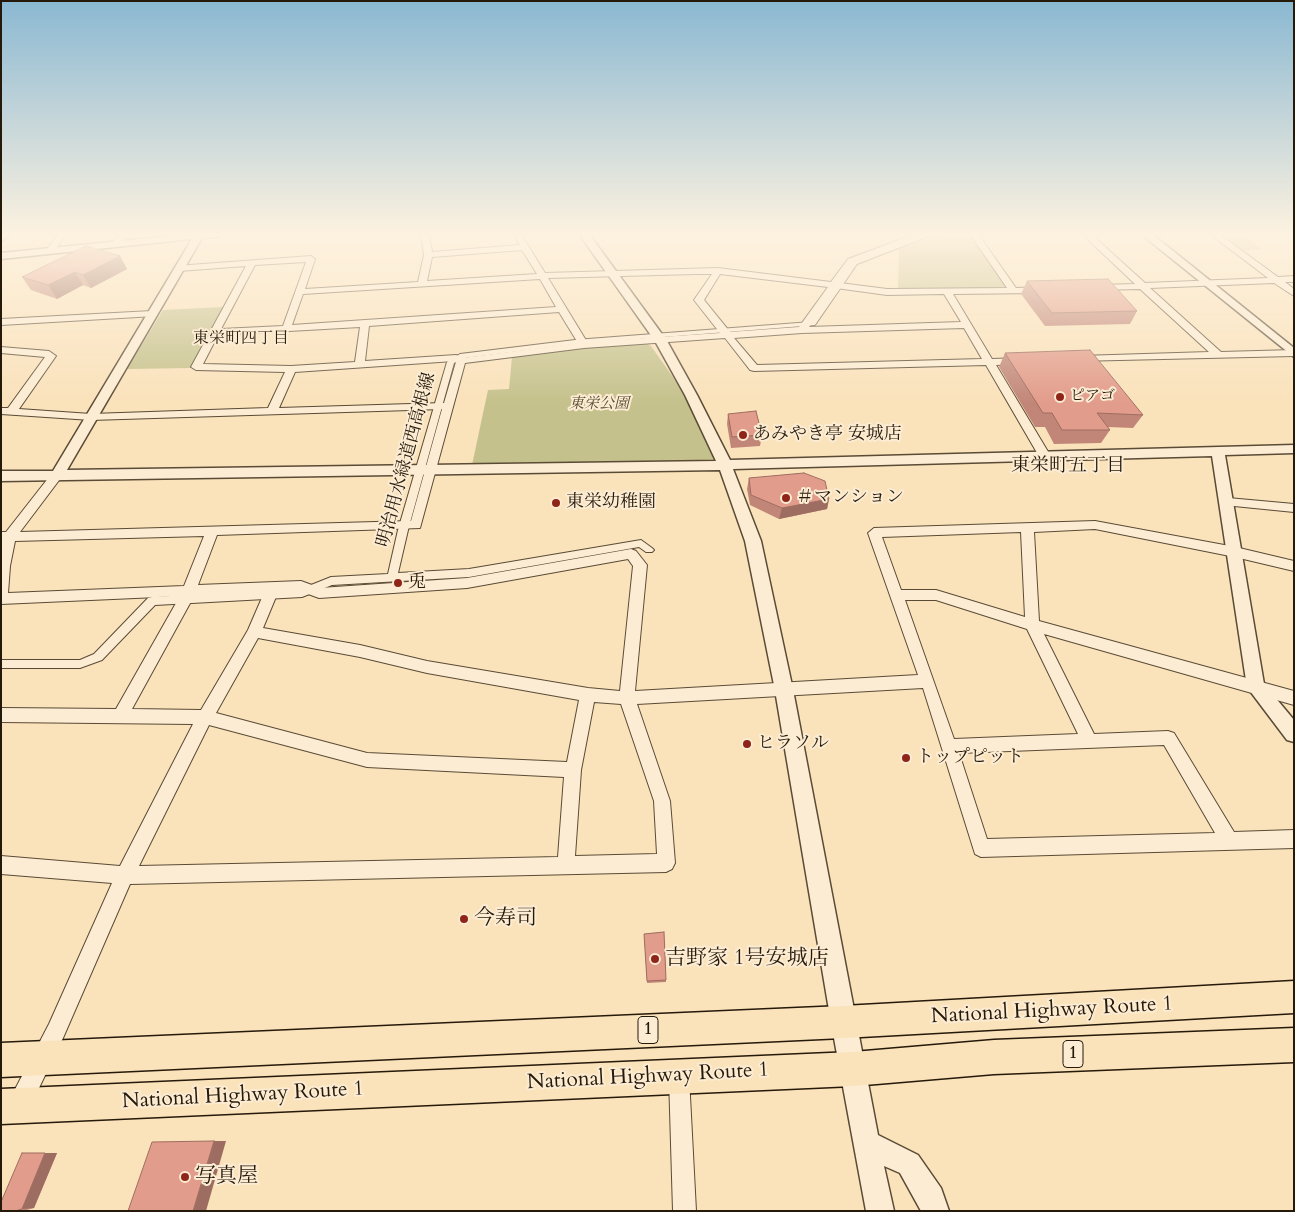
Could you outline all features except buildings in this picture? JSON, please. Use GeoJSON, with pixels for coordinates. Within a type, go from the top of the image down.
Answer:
{"type":"FeatureCollection","features":[{"type":"Feature","properties":{"kind":"highway","name":"National Highway Route 1"},"geometry":{"type":"LineString","coordinates":[[1,1060],[42,1060],[351,1043],[843,1022],[1294,997]]}},
{"type":"Feature","properties":{"kind":"highway","name":"National Highway Route 1"},"geometry":{"type":"LineString","coordinates":[[10,1107],[852,1069],[994,1057],[1294,1045]]}},
{"type":"Feature","properties":{"kind":"street"},"geometry":{"type":"LineString","coordinates":[[1,865],[125,875],[666,863],[662,801],[627,698],[640,565],[631,554],[467,583],[319,593],[301,586],[272,591],[186,595],[1,599],[6,537],[57,475],[166,291]]}},
{"type":"Feature","properties":{"kind":"street"},"geometry":{"type":"LineString","coordinates":[[237,291],[196,367],[291,369],[459,360],[583,343],[804,327],[967,325]]}},
{"type":"Feature","properties":{"kind":"street"},"geometry":{"type":"LineString","coordinates":[[286,329],[299,292],[321,291]]}},
{"type":"Feature","properties":{"kind":"street"},"geometry":{"type":"LineString","coordinates":[[550,291],[583,343]]}},
{"type":"Feature","properties":{"kind":"street"},"geometry":{"type":"LineString","coordinates":[[626,291],[659,338],[691,396],[725,465],[753,540],[784,690],[843,1022],[880,1211]]}},
{"type":"Feature","properties":{"kind":"street"},"geometry":{"type":"LineString","coordinates":[[705,291],[699,300],[754,368],[1029,360]]}},
{"type":"Feature","properties":{"kind":"street"},"geometry":{"type":"LineString","coordinates":[[804,327],[833,291]]}},
{"type":"Feature","properties":{"kind":"street"},"geometry":{"type":"LineString","coordinates":[[872,291],[948,293],[1032,291]]}},
{"type":"Feature","properties":{"kind":"street"},"geometry":{"type":"LineString","coordinates":[[1148,291],[1217,354]]}},
{"type":"Feature","properties":{"kind":"street"},"geometry":{"type":"LineString","coordinates":[[1216,291],[1293,353]]}},
{"type":"Feature","properties":{"kind":"street"},"geometry":{"type":"LineString","coordinates":[[948,293],[1044,455]]}},
{"type":"Feature","properties":{"kind":"street"},"geometry":{"type":"LineString","coordinates":[[214,332],[365,324],[561,309]]}},
{"type":"Feature","properties":{"kind":"street"},"geometry":{"type":"LineString","coordinates":[[1,322],[152,314]]}},
{"type":"Feature","properties":{"kind":"street"},"geometry":{"type":"LineString","coordinates":[[360,364],[365,324]]}},
{"type":"Feature","properties":{"kind":"street"},"geometry":{"type":"LineString","coordinates":[[1,350],[49,354],[51,356],[6,411]]}},
{"type":"Feature","properties":{"kind":"street"},"geometry":{"type":"LineString","coordinates":[[1069,359],[1293,353]]}},
{"type":"Feature","properties":{"kind":"street"},"geometry":{"type":"LineString","coordinates":[[6,537],[416,525],[425,469],[443,406],[459,360]]}},
{"type":"Feature","properties":{"kind":"street"},"geometry":{"type":"LineString","coordinates":[[273,410],[291,369]]}},
{"type":"Feature","properties":{"kind":"street"},"geometry":{"type":"LineString","coordinates":[[6,411],[91,417],[443,406]]}},
{"type":"Feature","properties":{"kind":"street"},"geometry":{"type":"LineString","coordinates":[[1,476],[725,465],[1294,449]]}},
{"type":"Feature","properties":{"kind":"street"},"geometry":{"type":"LineString","coordinates":[[1218,452],[1228,502],[1256,687],[1294,734]]}},
{"type":"Feature","properties":{"kind":"street"},"geometry":{"type":"LineString","coordinates":[[1228,502],[1294,508]]}},
{"type":"Feature","properties":{"kind":"street","name":"明治用水緑道西高根線"},"geometry":{"type":"LineString","coordinates":[[392,578],[404,525]]}},
{"type":"Feature","properties":{"kind":"street"},"geometry":{"type":"LineString","coordinates":[[1294,566],[1235,552],[1095,525],[874,533],[928,681],[981,848],[1294,839]]}},
{"type":"Feature","properties":{"kind":"street"},"geometry":{"type":"LineString","coordinates":[[1027,528],[1032,625],[1089,740]]}},
{"type":"Feature","properties":{"kind":"street"},"geometry":{"type":"LineString","coordinates":[[120,718],[186,595],[212,531]]}},
{"type":"Feature","properties":{"kind":"street"},"geometry":{"type":"LineString","coordinates":[[310,590],[331,581],[468,573],[641,543],[649,550]]}},
{"type":"Feature","properties":{"kind":"street"},"geometry":{"type":"LineString","coordinates":[[10,1107],[42,1060],[125,875],[205,717],[254,632],[272,591]]}},
{"type":"Feature","properties":{"kind":"street"},"geometry":{"type":"LineString","coordinates":[[1,664],[80,664],[98,657],[152,600],[186,595]]}},
{"type":"Feature","properties":{"kind":"street"},"geometry":{"type":"LineString","coordinates":[[898,595],[936,595],[1032,625],[1294,698]]}},
{"type":"Feature","properties":{"kind":"street"},"geometry":{"type":"LineString","coordinates":[[254,632],[360,650],[427,668],[588,695],[627,698],[928,681]]}},
{"type":"Feature","properties":{"kind":"street"},"geometry":{"type":"LineString","coordinates":[[566,864],[573,770],[588,695]]}},
{"type":"Feature","properties":{"kind":"street"},"geometry":{"type":"LineString","coordinates":[[1,715],[120,718],[205,717],[367,760],[573,770]]}},
{"type":"Feature","properties":{"kind":"street"},"geometry":{"type":"LineString","coordinates":[[949,746],[1168,738],[1228,840]]}},
{"type":"Feature","properties":{"kind":"street"},"geometry":{"type":"LineString","coordinates":[[679,1076],[685,1211]]}},
{"type":"Feature","properties":{"kind":"street"},"geometry":{"type":"LineString","coordinates":[[867,1143],[909,1164],[931,1198],[934,1211]]}},
{"type":"Feature","properties":{"kind":"green space"},"geometry":{"type":"Polygon","coordinates":[[[223,307],[191,368],[127,369],[163,310],[223,307]]]}},
{"type":"Feature","properties":{"kind":"green space","name":"東栄公園"},"geometry":{"type":"Polygon","coordinates":[[[647,344],[651,346],[687,397],[719,462],[472,465],[488,390],[509,389],[512,357],[583,348],[647,344]]]}},
{"type":"Feature","properties":{"kind":"place","name":"ピアゴ"},"geometry":{"type":"Point","coordinates":[1060,397]}},
{"type":"Feature","properties":{"kind":"place","name":"あみやき亭 安城店"},"geometry":{"type":"Point","coordinates":[743,435]}},
{"type":"Feature","properties":{"kind":"place","name":"＃マンション"},"geometry":{"type":"Point","coordinates":[786,498]}},
{"type":"Feature","properties":{"kind":"place","name":"東栄幼稚園"},"geometry":{"type":"Point","coordinates":[556,503]}},
{"type":"Feature","properties":{"kind":"place","name":"兎"},"geometry":{"type":"Point","coordinates":[398,583]}},
{"type":"Feature","properties":{"kind":"place","name":"ヒラソル"},"geometry":{"type":"Point","coordinates":[747,744]}},
{"type":"Feature","properties":{"kind":"place","name":"トップピット"},"geometry":{"type":"Point","coordinates":[906,758]}},
{"type":"Feature","properties":{"kind":"place","name":"今寿司"},"geometry":{"type":"Point","coordinates":[464,919]}},
{"type":"Feature","properties":{"kind":"place","name":"吉野家 1号安城店"},"geometry":{"type":"Point","coordinates":[655,959]}},
{"type":"Feature","properties":{"kind":"place","name":"写真屋"},"geometry":{"type":"Point","coordinates":[185,1177]}},
{"type":"Feature","properties":{"kind":"district","name":"東栄町四丁目"},"geometry":{"type":"Point","coordinates":[241,339]}},
{"type":"Feature","properties":{"kind":"district","name":"東栄町五丁目"},"geometry":{"type":"Point","coordinates":[1068,467]}}]}
